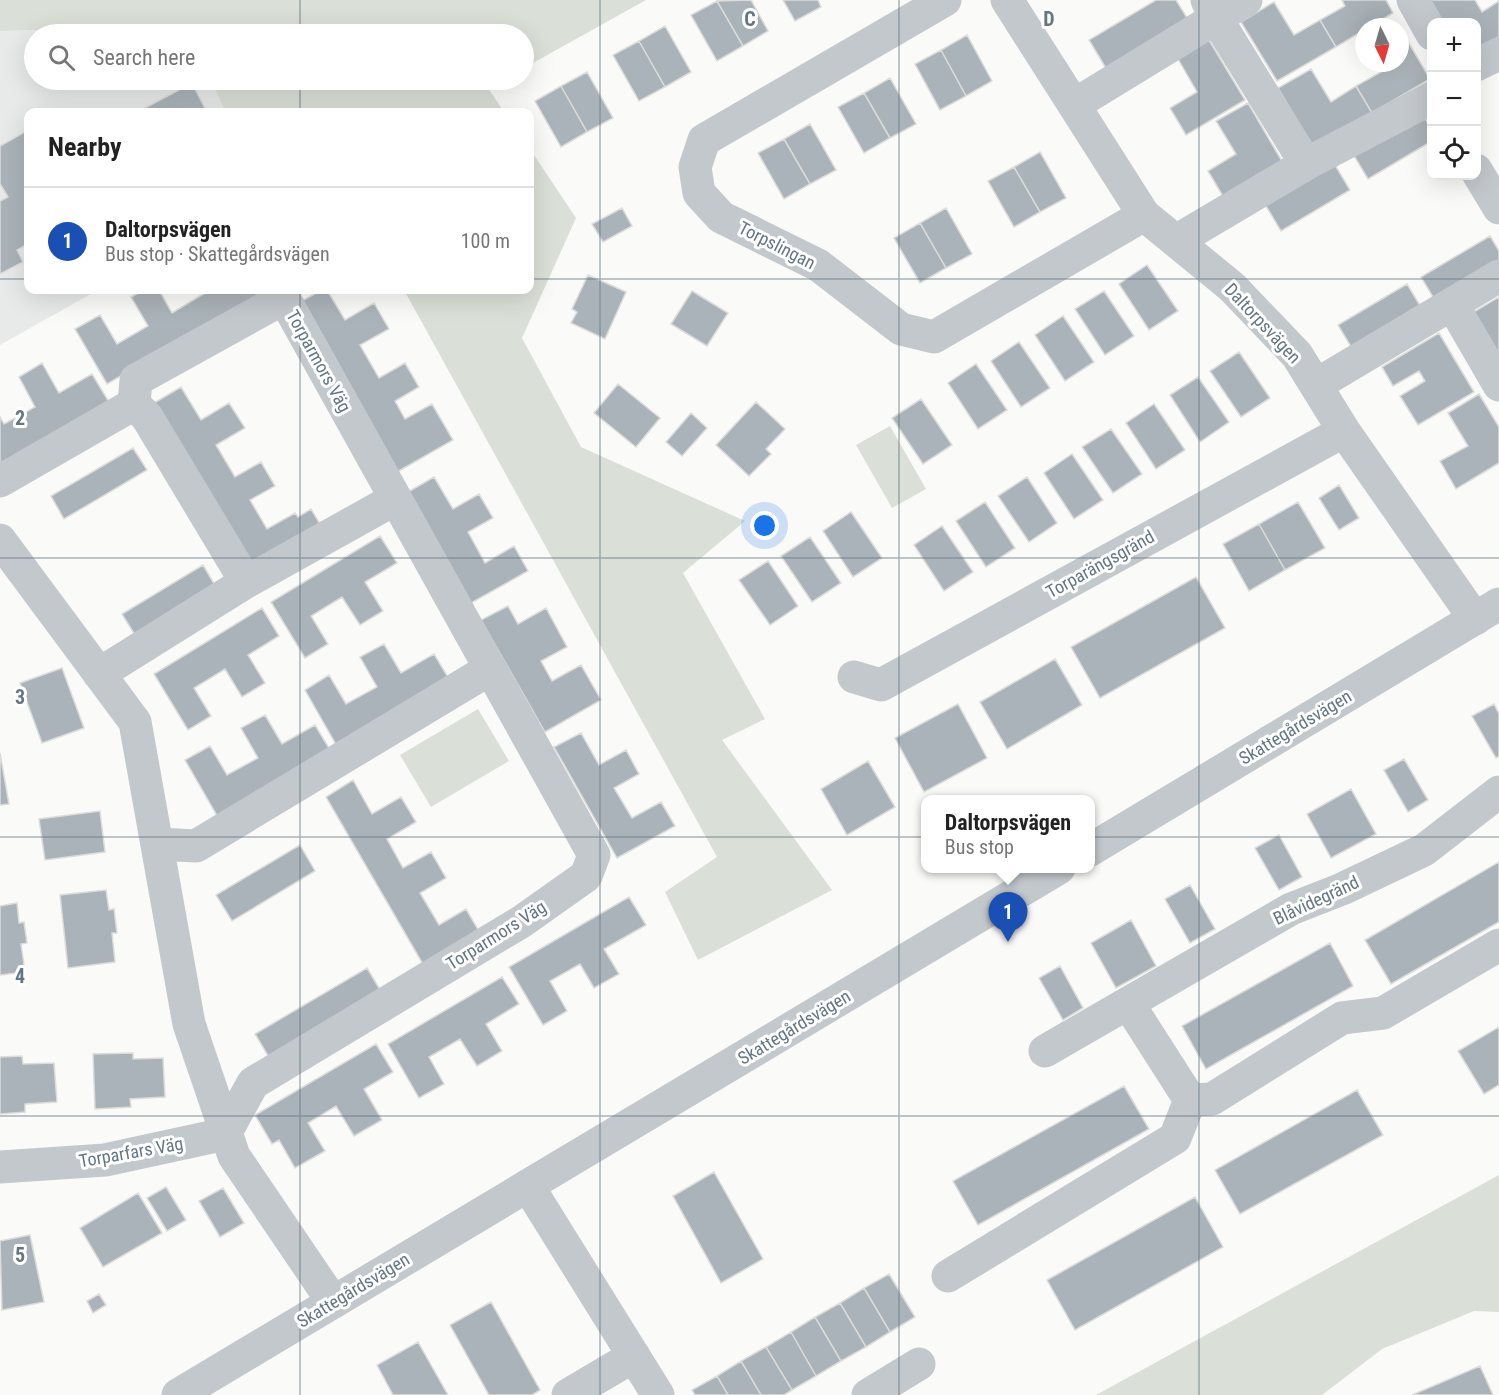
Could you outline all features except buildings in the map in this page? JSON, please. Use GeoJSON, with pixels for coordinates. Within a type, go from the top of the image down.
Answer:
{"type":"FeatureCollection","features":[{"type":"Feature","properties":{"kind":"street","name":"Torpslingan"},"geometry":{"type":"LineString","coordinates":[[945,0],[704,140],[695,168],[699,192],[721,216],[818,265],[901,329],[934,337],[1144,215]]}},
{"type":"Feature","properties":{"kind":"street","name":"Daltorpsvägen"},"geometry":{"type":"LineString","coordinates":[[1007,0],[1144,215],[1232,287],[1297,355],[1344,431],[1487,612]]}},
{"type":"Feature","properties":{"kind":"street"},"geometry":{"type":"LineString","coordinates":[[1074,105],[1212,9],[1246,0]]}},
{"type":"Feature","properties":{"kind":"street"},"geometry":{"type":"LineString","coordinates":[[1413,0],[1427,26]]}},
{"type":"Feature","properties":{"kind":"street"},"geometry":{"type":"LineString","coordinates":[[1212,9],[1306,164]]}},
{"type":"Feature","properties":{"kind":"street"},"geometry":{"type":"LineString","coordinates":[[1481,63],[1499,54]]}},
{"type":"Feature","properties":{"kind":"street"},"geometry":{"type":"LineString","coordinates":[[1176,241],[1306,164],[1427,100]]}},
{"type":"Feature","properties":{"kind":"street"},"geometry":{"type":"LineString","coordinates":[[1481,178],[1499,208]]}},
{"type":"Feature","properties":{"kind":"street"},"geometry":{"type":"LineString","coordinates":[[1316,385],[1499,276]]}},
{"type":"Feature","properties":{"kind":"street","name":"Torparmors Väg"},"geometry":{"type":"LineString","coordinates":[[134,404],[136,380],[284,298],[594,855],[586,876],[520,922],[253,1083],[225,1134]]}},
{"type":"Feature","properties":{"kind":"street"},"geometry":{"type":"LineString","coordinates":[[1452,304],[1499,385]]}},
{"type":"Feature","properties":{"kind":"street"},"geometry":{"type":"LineString","coordinates":[[0,481],[134,404],[147,417],[246,582]]}},
{"type":"Feature","properties":{"kind":"street","name":"Torparängsgränd"},"geometry":{"type":"LineString","coordinates":[[854,677],[881,685],[1344,431]]}},
{"type":"Feature","properties":{"kind":"street"},"geometry":{"type":"LineString","coordinates":[[99,674],[246,582],[396,499]]}},
{"type":"Feature","properties":{"kind":"street"},"geometry":{"type":"LineString","coordinates":[[0,540],[135,722],[189,1024],[225,1134],[234,1156],[333,1302]]}},
{"type":"Feature","properties":{"kind":"street","name":"Skattegårdsvägen"},"geometry":{"type":"LineString","coordinates":[[1095,847],[1487,612]]}},
{"type":"Feature","properties":{"kind":"street"},"geometry":{"type":"LineString","coordinates":[[158,844],[196,846],[490,669]]}},
{"type":"Feature","properties":{"kind":"street","name":"Blåvidegränd"},"geometry":{"type":"LineString","coordinates":[[1046,1051],[1291,909],[1342,889],[1424,849],[1499,792]]}},
{"type":"Feature","properties":{"kind":"street","name":"Skattegårdsvägen"},"geometry":{"type":"LineString","coordinates":[[178,1395],[1051,873]]}},
{"type":"Feature","properties":{"kind":"street"},"geometry":{"type":"LineString","coordinates":[[1190,1100],[1212,1099],[1342,1018],[1383,1013],[1499,945]]}},
{"type":"Feature","properties":{"kind":"street"},"geometry":{"type":"LineString","coordinates":[[1128,1003],[1190,1100]]}},
{"type":"Feature","properties":{"kind":"street"},"geometry":{"type":"LineString","coordinates":[[948,1276],[1175,1138],[1190,1100]]}},
{"type":"Feature","properties":{"kind":"street","name":"Torparfars Väg"},"geometry":{"type":"LineString","coordinates":[[0,1167],[105,1160],[225,1134]]}},
{"type":"Feature","properties":{"kind":"street"},"geometry":{"type":"LineString","coordinates":[[528,1185],[658,1395]]}},
{"type":"Feature","properties":{"kind":"street"},"geometry":{"type":"LineString","coordinates":[[568,1395],[634,1356]]}},
{"type":"Feature","properties":{"kind":"street"},"geometry":{"type":"LineString","coordinates":[[868,1395],[920,1364]]}},
{"type":"Feature","properties":{"kind":"shaded area"},"geometry":{"type":"Polygon","coordinates":[[[0,0],[646,0],[534,62],[534,24],[24,24],[24,30],[0,31],[0,0]]]}},
{"type":"Feature","properties":{"kind":"shaded area"},"geometry":{"type":"Polygon","coordinates":[[[24,30],[24,90],[216,90],[223,108],[24,108],[24,294],[91,294],[0,345],[0,31],[24,30]]]}},
{"type":"Feature","properties":{"kind":"shaded area"},"geometry":{"type":"Polygon","coordinates":[[[216,90],[489,90],[501,108],[223,108],[216,90]]]}},
{"type":"Feature","properties":{"kind":"shaded area"},"geometry":{"type":"Polygon","coordinates":[[[534,155],[576,218],[522,338],[581,447],[745,521],[683,573],[765,719],[722,740],[832,890],[698,960],[665,892],[717,857],[406,294],[534,294],[534,155]]]}},
{"type":"Feature","properties":{"kind":"shaded area"},"geometry":{"type":"Polygon","coordinates":[[[890,426],[926,489],[892,508],[856,445],[890,426]]]}},
{"type":"Feature","properties":{"kind":"shaded area"},"geometry":{"type":"Polygon","coordinates":[[[478,709],[509,761],[431,807],[400,755],[478,709]]]}},
{"type":"Feature","properties":{"kind":"shaded area"},"geometry":{"type":"Polygon","coordinates":[[[1499,1175],[1499,1312],[1474,1311],[1382,1349],[1322,1395],[1096,1395],[1499,1175]]]}},
{"type":"Feature","properties":{"kind":"place","name":"Daltorpsvägen"},"geometry":{"type":"Point","coordinates":[1008,942]}}]}
